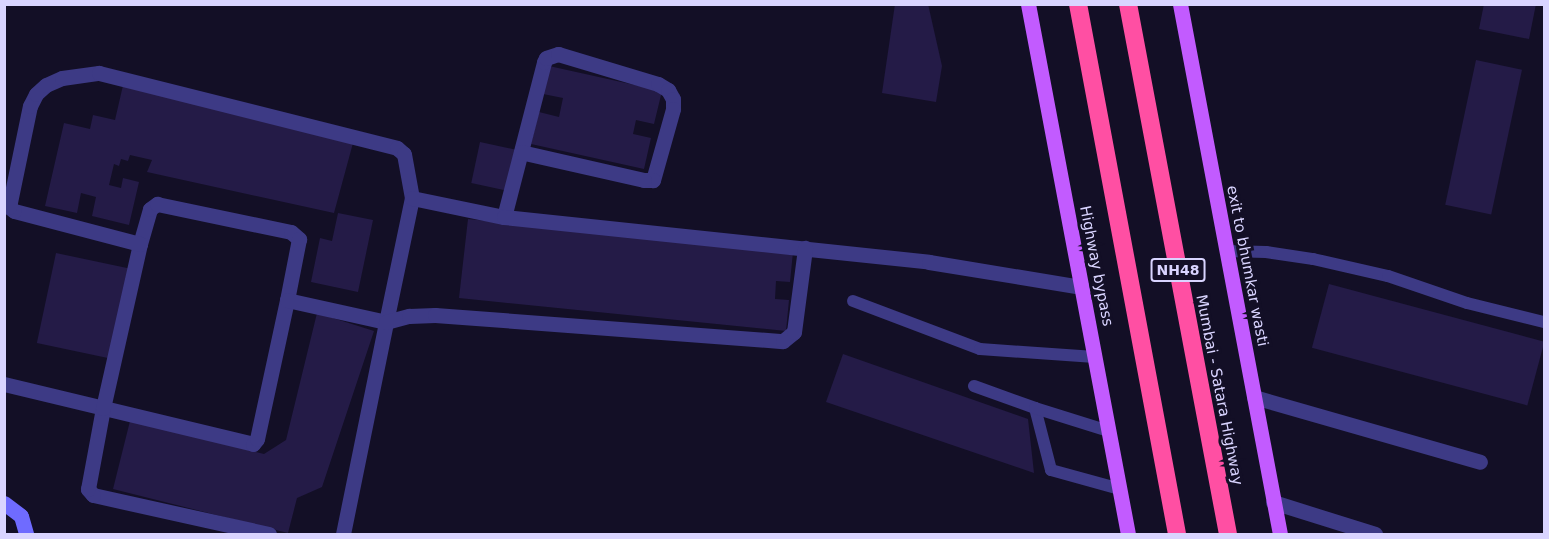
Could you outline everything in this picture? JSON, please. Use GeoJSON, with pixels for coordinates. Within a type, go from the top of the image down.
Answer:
{"type":"FeatureCollection","features":[{"type":"Feature","properties":{"kind":"highway","name":"NH48"},"geometry":{"type":"LineString","coordinates":[[1078,4],[1178,534]]}},
{"type":"Feature","properties":{"kind":"highway","name":"Mumbai - Satara Highway"},"geometry":{"type":"LineString","coordinates":[[1128,4],[1228,534]]}},
{"type":"Feature","properties":{"kind":"main road","name":"Highway bypass"},"geometry":{"type":"LineString","coordinates":[[1028,4],[1128,534]]}},
{"type":"Feature","properties":{"kind":"main road","name":"exit to bhumkar wasti"},"geometry":{"type":"LineString","coordinates":[[1180,4],[1280,534]]}},
{"type":"Feature","properties":{"kind":"street"},"geometry":{"type":"LineString","coordinates":[[504,217],[544,62],[551,56],[558,54],[658,84],[668,90],[673,99],[653,180],[644,180],[521,152]]}},
{"type":"Feature","properties":{"kind":"street"},"geometry":{"type":"LineString","coordinates":[[140,244],[14,211],[9,207],[30,106],[36,94],[46,85],[62,78],[99,73],[397,148],[404,154],[412,198],[343,534]]}},
{"type":"Feature","properties":{"kind":"street"},"geometry":{"type":"LineString","coordinates":[[412,198],[504,217],[928,261],[1083,287]]}},
{"type":"Feature","properties":{"kind":"street"},"geometry":{"type":"LineString","coordinates":[[4,384],[103,408],[252,444],[257,439],[299,239],[291,232],[156,204],[150,209],[103,408],[88,485],[93,495],[269,534]]}},
{"type":"Feature","properties":{"kind":"street"},"geometry":{"type":"LineString","coordinates":[[287,300],[387,322],[409,316],[435,315],[783,341],[794,332],[805,248]]}},
{"type":"Feature","properties":{"kind":"street"},"geometry":{"type":"LineString","coordinates":[[1254,397],[1480,462]]}},
{"type":"Feature","properties":{"kind":"street"},"geometry":{"type":"LineString","coordinates":[[1274,502],[1375,534]]}},
{"type":"Feature","properties":{"kind":"street"},"geometry":{"type":"LineString","coordinates":[[4,503],[21,516],[28,534]]}},
{"type":"Feature","properties":{"kind":"lane"},"geometry":{"type":"LineString","coordinates":[[1226,251],[1266,252],[1323,261],[1388,276],[1467,303],[1545,322]]}},
{"type":"Feature","properties":{"kind":"lane"},"geometry":{"type":"LineString","coordinates":[[853,301],[980,349],[1095,357]]}},
{"type":"Feature","properties":{"kind":"lane"},"geometry":{"type":"LineString","coordinates":[[974,386],[1109,431]]}},
{"type":"Feature","properties":{"kind":"lane"},"geometry":{"type":"LineString","coordinates":[[1035,408],[1051,470],[1120,489]]}},
{"type":"Feature","properties":{"kind":"building"},"geometry":{"type":"Polygon","coordinates":[[[895,4],[928,4],[942,66],[936,102],[882,93],[895,4]]]}},
{"type":"Feature","properties":{"kind":"building"},"geometry":{"type":"Polygon","coordinates":[[[1484,4],[1536,4],[1529,39],[1479,29],[1484,4]]]}},
{"type":"Feature","properties":{"kind":"building"},"geometry":{"type":"Polygon","coordinates":[[[1476,60],[1522,70],[1491,215],[1445,205],[1476,60]]]}},
{"type":"Feature","properties":{"kind":"building"},"geometry":{"type":"Polygon","coordinates":[[[549,66],[662,91],[654,124],[636,120],[633,134],[651,138],[644,169],[531,144],[539,112],[559,117],[563,98],[543,94],[549,66]]]}},
{"type":"Feature","properties":{"kind":"building"},"geometry":{"type":"Polygon","coordinates":[[[124,81],[353,143],[334,213],[147,172],[152,160],[130,155],[128,161],[121,159],[119,166],[114,164],[109,185],[121,188],[123,178],[139,182],[129,225],[92,216],[96,197],[81,193],[77,213],[45,206],[64,123],[90,129],[93,115],[115,120],[124,81]]]}},
{"type":"Feature","properties":{"kind":"building"},"geometry":{"type":"Polygon","coordinates":[[[480,142],[517,150],[508,191],[471,183],[480,142]]]}},
{"type":"Feature","properties":{"kind":"building"},"geometry":{"type":"Polygon","coordinates":[[[338,213],[373,220],[358,292],[311,282],[320,238],[332,241],[338,213]]]}},
{"type":"Feature","properties":{"kind":"building"},"geometry":{"type":"Polygon","coordinates":[[[468,219],[793,252],[790,282],[776,281],[775,299],[789,300],[786,331],[459,298],[468,219]]]}},
{"type":"Feature","properties":{"kind":"building"},"geometry":{"type":"Polygon","coordinates":[[[56,253],[129,269],[110,359],[37,343],[56,253]]]}},
{"type":"Feature","properties":{"kind":"building"},"geometry":{"type":"Polygon","coordinates":[[[1329,284],[1544,342],[1527,405],[1312,348],[1329,284]]]}},
{"type":"Feature","properties":{"kind":"building"},"geometry":{"type":"Polygon","coordinates":[[[317,313],[374,331],[322,487],[297,498],[288,533],[113,489],[130,421],[264,454],[286,440],[317,313]]]}},
{"type":"Feature","properties":{"kind":"building"},"geometry":{"type":"Polygon","coordinates":[[[843,354],[1028,419],[1034,473],[826,402],[843,354]]]}}]}
